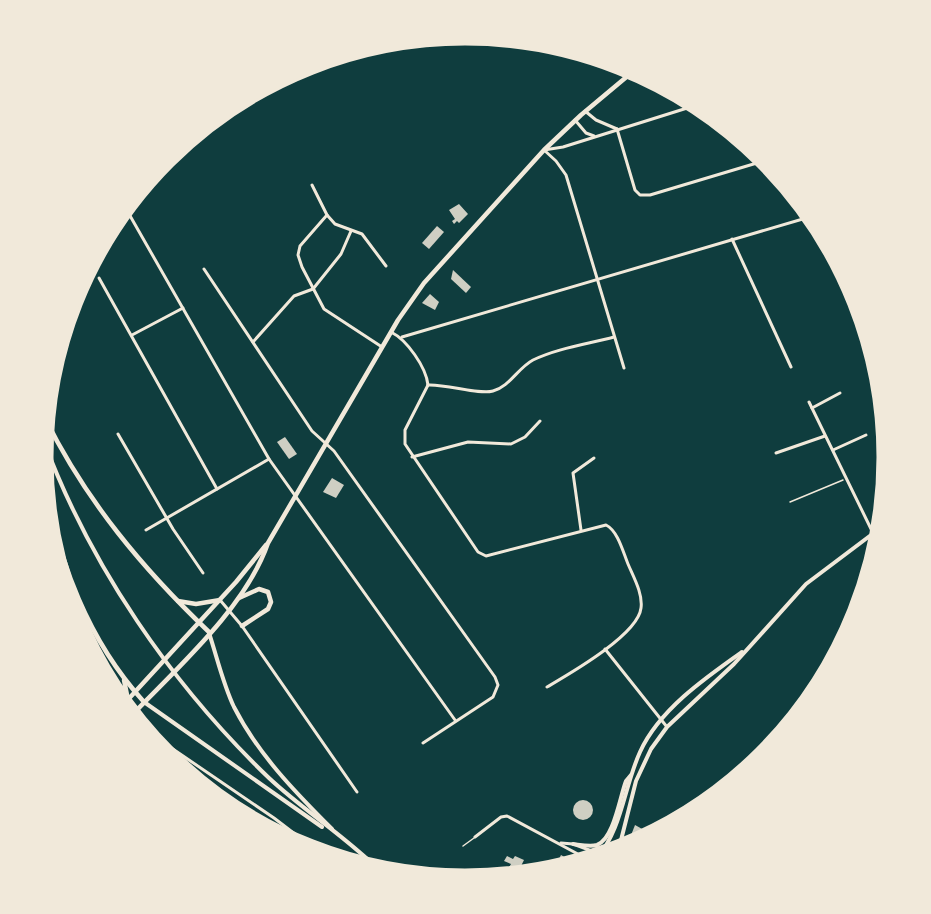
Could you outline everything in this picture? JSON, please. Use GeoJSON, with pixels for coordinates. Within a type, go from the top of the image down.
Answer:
{"type":"FeatureCollection","features":[{"type":"Feature","properties":{"kind":"main road"},"geometry":{"type":"LineString","coordinates":[[130,698],[220,600],[268,543],[391,332],[423,285],[544,150],[585,111],[627,76]]}},
{"type":"Feature","properties":{"kind":"main road"},"geometry":{"type":"LineString","coordinates":[[53,432],[74,471],[114,530],[208,632],[233,705],[255,742],[286,782],[345,842]]}},
{"type":"Feature","properties":{"kind":"main road"},"geometry":{"type":"LineString","coordinates":[[52,459],[91,543],[115,586],[179,678],[242,751],[293,800],[366,858]]}},
{"type":"Feature","properties":{"kind":"main road"},"geometry":{"type":"LineString","coordinates":[[619,841],[636,781],[651,749],[666,727],[747,648],[806,584],[872,534]]}},
{"type":"Feature","properties":{"kind":"main road"},"geometry":{"type":"LineString","coordinates":[[137,709],[229,610],[262,559],[268,543]]}},
{"type":"Feature","properties":{"kind":"main road"},"geometry":{"type":"LineString","coordinates":[[73,586],[97,639],[123,678],[144,702],[345,842]]}},
{"type":"Feature","properties":{"kind":"main road"},"geometry":{"type":"LineString","coordinates":[[237,599],[259,589],[270,597],[268,609],[242,626]]}},
{"type":"Feature","properties":{"kind":"main road"},"geometry":{"type":"LineString","coordinates":[[178,601],[196,604],[220,600]]}},
{"type":"Feature","properties":{"kind":"main road"},"geometry":{"type":"LineString","coordinates":[[606,846],[613,836],[640,750],[661,721],[705,680],[747,648]]}},
{"type":"Feature","properties":{"kind":"main road"},"geometry":{"type":"LineString","coordinates":[[123,678],[127,694]]}},
{"type":"Feature","properties":{"kind":"main road"},"geometry":{"type":"LineString","coordinates":[[573,844],[597,845],[604,841],[610,831],[626,780],[632,775]]}},
{"type":"Feature","properties":{"kind":"street"},"geometry":{"type":"LineString","coordinates":[[544,150],[687,108]]}},
{"type":"Feature","properties":{"kind":"street"},"geometry":{"type":"LineString","coordinates":[[585,111],[596,120],[617,129]]}},
{"type":"Feature","properties":{"kind":"street"},"geometry":{"type":"LineString","coordinates":[[575,120],[586,133],[597,136]]}},
{"type":"Feature","properties":{"kind":"street"},"geometry":{"type":"LineString","coordinates":[[617,129],[634,190],[645,196],[756,163]]}},
{"type":"Feature","properties":{"kind":"street"},"geometry":{"type":"LineString","coordinates":[[544,150],[561,166],[566,175],[624,368]]}},
{"type":"Feature","properties":{"kind":"street"},"geometry":{"type":"LineString","coordinates":[[312,184],[327,215],[340,228],[362,234],[369,240],[386,266]]}},
{"type":"Feature","properties":{"kind":"street"},"geometry":{"type":"LineString","coordinates":[[130,215],[269,459],[455,720]]}},
{"type":"Feature","properties":{"kind":"street"},"geometry":{"type":"LineString","coordinates":[[327,215],[300,246],[298,255],[324,309],[331,316],[382,348]]}},
{"type":"Feature","properties":{"kind":"street"},"geometry":{"type":"LineString","coordinates":[[402,337],[803,219]]}},
{"type":"Feature","properties":{"kind":"street"},"geometry":{"type":"LineString","coordinates":[[253,342],[294,296],[313,290],[341,254],[351,231]]}},
{"type":"Feature","properties":{"kind":"street"},"geometry":{"type":"LineString","coordinates":[[732,239],[791,367]]}},
{"type":"Feature","properties":{"kind":"street"},"geometry":{"type":"LineString","coordinates":[[204,269],[312,431],[334,451],[495,676],[497,688],[493,697],[423,743]]}},
{"type":"Feature","properties":{"kind":"street"},"geometry":{"type":"LineString","coordinates":[[99,278],[217,489]]}},
{"type":"Feature","properties":{"kind":"street"},"geometry":{"type":"LineString","coordinates":[[132,335],[183,308]]}},
{"type":"Feature","properties":{"kind":"street"},"geometry":{"type":"LineString","coordinates":[[391,332],[402,337],[424,372],[428,385],[404,434],[412,457],[476,549],[484,555],[597,526],[609,526],[617,538],[640,594],[641,610],[631,628],[605,649],[547,687]]}},
{"type":"Feature","properties":{"kind":"street"},"geometry":{"type":"LineString","coordinates":[[428,385],[446,384],[476,391],[493,391],[501,388],[522,367],[534,360],[614,337]]}},
{"type":"Feature","properties":{"kind":"street"},"geometry":{"type":"LineString","coordinates":[[812,408],[840,393]]}},
{"type":"Feature","properties":{"kind":"street"},"geometry":{"type":"LineString","coordinates":[[809,402],[872,531]]}},
{"type":"Feature","properties":{"kind":"street"},"geometry":{"type":"LineString","coordinates":[[412,457],[429,450],[468,442],[511,444],[525,437],[540,421]]}},
{"type":"Feature","properties":{"kind":"street"},"geometry":{"type":"LineString","coordinates":[[118,434],[167,518],[203,573]]}},
{"type":"Feature","properties":{"kind":"street"},"geometry":{"type":"LineString","coordinates":[[833,450],[866,435]]}},
{"type":"Feature","properties":{"kind":"street"},"geometry":{"type":"LineString","coordinates":[[776,453],[825,436]]}},
{"type":"Feature","properties":{"kind":"street"},"geometry":{"type":"LineString","coordinates":[[581,530],[573,473],[594,458]]}},
{"type":"Feature","properties":{"kind":"street"},"geometry":{"type":"LineString","coordinates":[[146,530],[269,459]]}},
{"type":"Feature","properties":{"kind":"street"},"geometry":{"type":"LineString","coordinates":[[220,600],[242,626],[357,792]]}},
{"type":"Feature","properties":{"kind":"street"},"geometry":{"type":"LineString","coordinates":[[605,649],[666,727]]}},
{"type":"Feature","properties":{"kind":"street"},"geometry":{"type":"LineString","coordinates":[[173,749],[293,833]]}},
{"type":"Feature","properties":{"kind":"street"},"geometry":{"type":"LineString","coordinates":[[475,837],[501,817],[507,816],[579,854]]}},
{"type":"Feature","properties":{"kind":"street"},"geometry":{"type":"LineString","coordinates":[[559,843],[573,844],[590,851]]}},
{"type":"Feature","properties":{"kind":"lane"},"geometry":{"type":"LineString","coordinates":[[463,846],[475,837]]}},
{"type":"Feature","properties":{"kind":"path"},"geometry":{"type":"LineString","coordinates":[[790,502],[846,478]]}},
{"type":"Feature","properties":{"kind":"building"},"geometry":{"type":"Polygon","coordinates":[[[459,204],[468,214],[459,223],[457,221],[454,224],[452,221],[455,219],[449,210],[459,204]]]}},
{"type":"Feature","properties":{"kind":"building"},"geometry":{"type":"Polygon","coordinates":[[[437,226],[444,232],[429,249],[422,243],[437,226]]]}},
{"type":"Feature","properties":{"kind":"building"},"geometry":{"type":"Polygon","coordinates":[[[453,270],[471,287],[466,293],[451,279],[453,270]]]}},
{"type":"Feature","properties":{"kind":"building"},"geometry":{"type":"Polygon","coordinates":[[[430,294],[439,302],[435,310],[422,303],[430,294]]]}},
{"type":"Feature","properties":{"kind":"building"},"geometry":{"type":"Polygon","coordinates":[[[285,437],[297,454],[289,459],[277,442],[285,437]]]}},
{"type":"Feature","properties":{"kind":"building"},"geometry":{"type":"Polygon","coordinates":[[[332,478],[344,485],[336,498],[323,492],[332,478]]]}},
{"type":"Feature","properties":{"kind":"building"},"geometry":{"type":"Polygon","coordinates":[[[583,800],[590,803],[593,810],[590,817],[583,820],[576,817],[573,810],[576,803],[583,800]]]}},
{"type":"Feature","properties":{"kind":"building"},"geometry":{"type":"Polygon","coordinates":[[[635,825],[644,830],[631,836],[635,825]]]}},
{"type":"Feature","properties":{"kind":"building"},"geometry":{"type":"Polygon","coordinates":[[[507,856],[513,859],[515,856],[524,860],[521,867],[508,868],[511,864],[504,861],[507,856]]]}}]}
